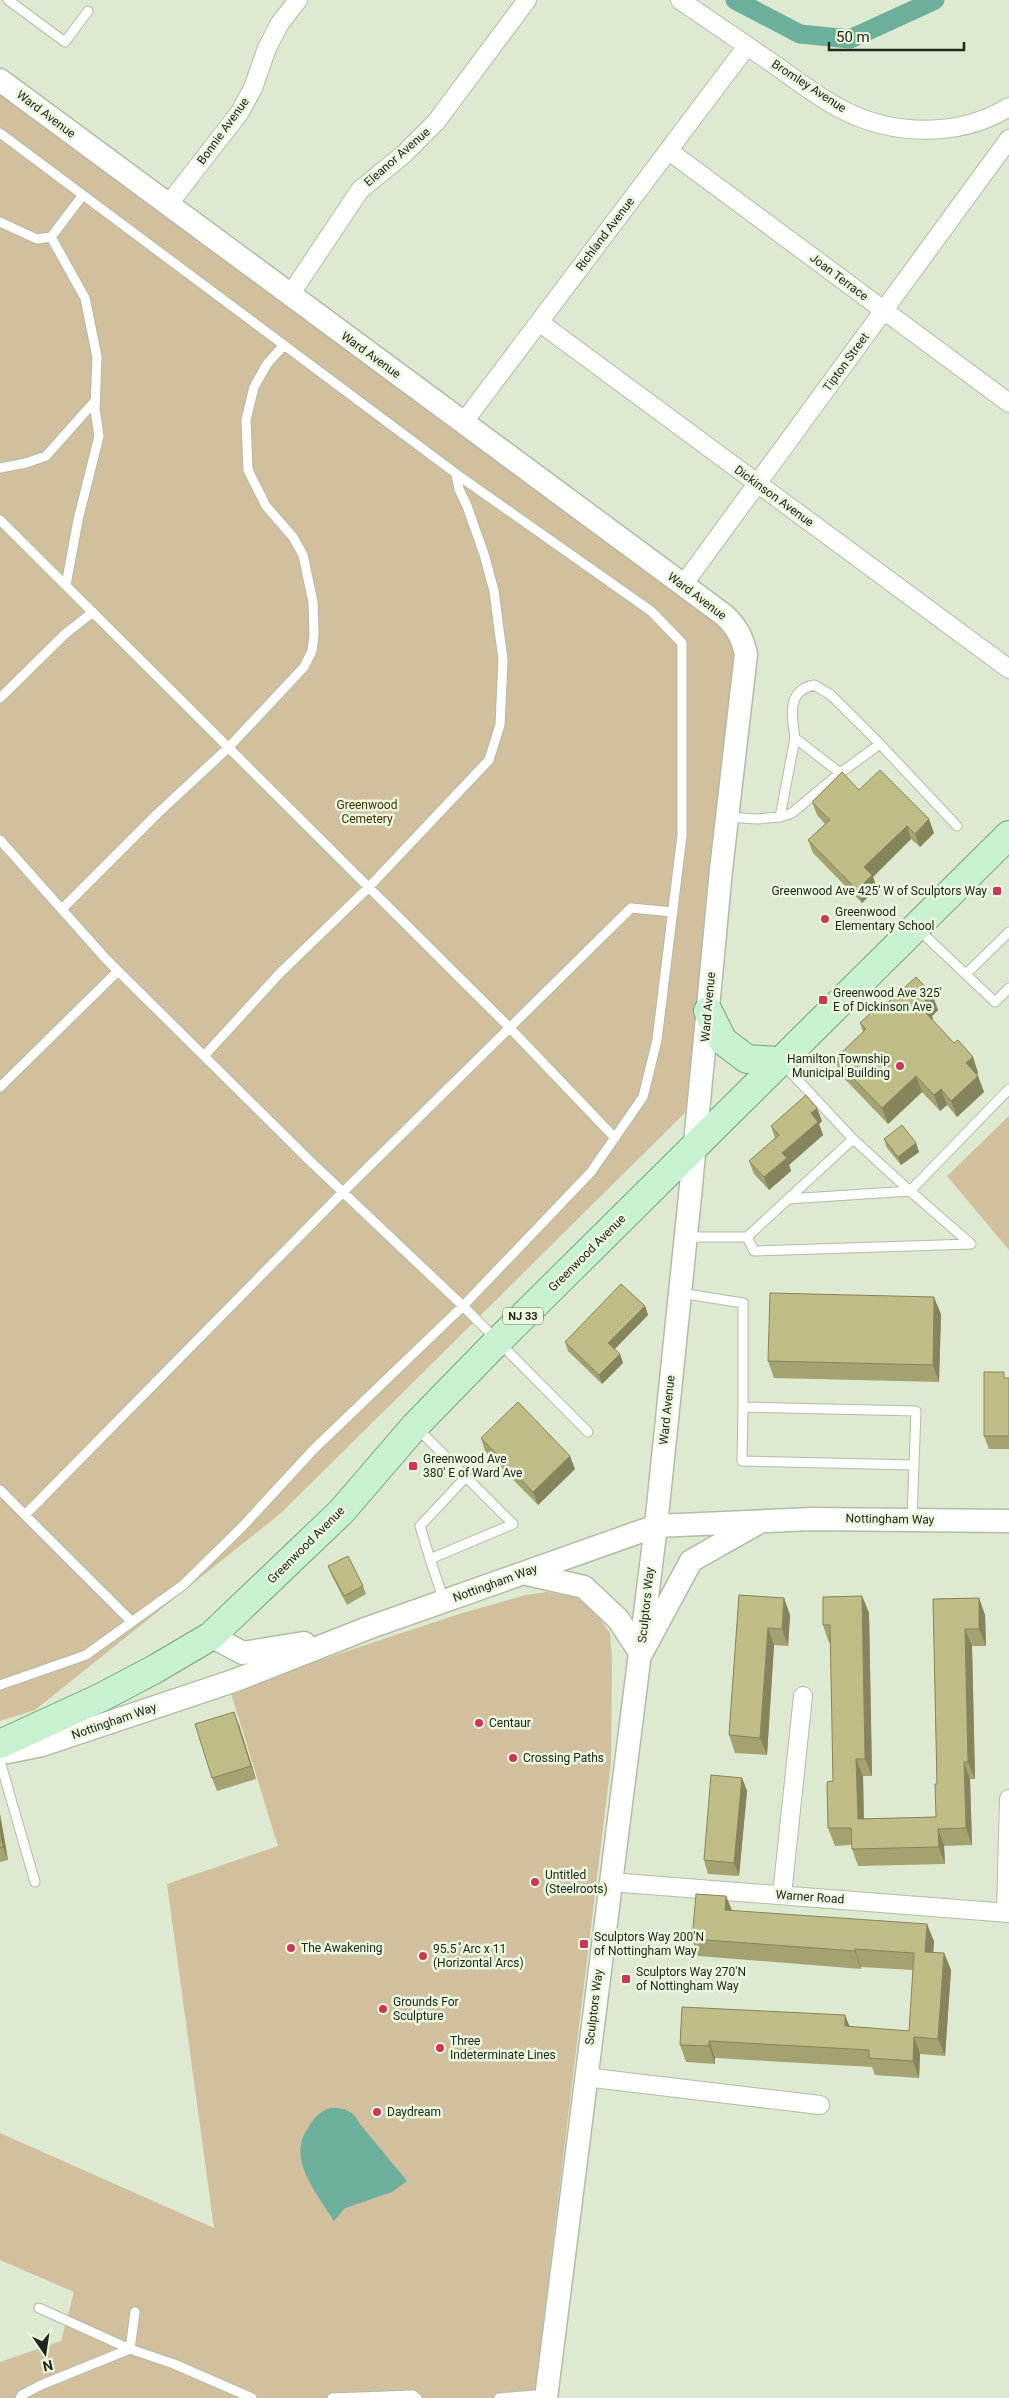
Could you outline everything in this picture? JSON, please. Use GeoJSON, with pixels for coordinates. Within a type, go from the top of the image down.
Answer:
{"type":"FeatureCollection","features":[{"type":"Feature","properties":{"kind":"main road","name":"Greenwood Avenue"},"geometry":{"type":"LineString","coordinates":[[0,1744],[102,1697],[211,1636],[340,1512],[415,1426],[497,1342],[1009,835]]}},
{"type":"Feature","properties":{"kind":"main road"},"geometry":{"type":"LineString","coordinates":[[708,1011],[723,1040],[747,1059],[780,1061]]}},
{"type":"Feature","properties":{"kind":"street","name":"Bonnie Avenue"},"geometry":{"type":"LineString","coordinates":[[168,205],[240,112],[253,88],[267,48],[280,23],[298,0]]}},
{"type":"Feature","properties":{"kind":"street","name":"Eleanor Avenue"},"geometry":{"type":"LineString","coordinates":[[290,295],[360,190],[404,154],[436,122],[527,0]]}},
{"type":"Feature","properties":{"kind":"street","name":"Bromley Avenue"},"geometry":{"type":"LineString","coordinates":[[680,0],[842,109],[869,121],[896,128],[925,130],[949,128],[976,122],[1009,107]]}},
{"type":"Feature","properties":{"kind":"street","name":"Richland Avenue"},"geometry":{"type":"LineString","coordinates":[[463,423],[748,46]]}},
{"type":"Feature","properties":{"kind":"street","name":"Ward Avenue"},"geometry":{"type":"LineString","coordinates":[[0,80],[724,615],[736,626],[743,640],[746,654],[727,817],[656,1526]]}},
{"type":"Feature","properties":{"kind":"street","name":"Tipton Street"},"geometry":{"type":"LineString","coordinates":[[683,586],[1009,139]]}},
{"type":"Feature","properties":{"kind":"street","name":"Joan Terrace"},"geometry":{"type":"LineString","coordinates":[[669,150],[1009,403]]}},
{"type":"Feature","properties":{"kind":"street","name":"Dickinson Avenue"},"geometry":{"type":"LineString","coordinates":[[539,322],[1009,669]]}},
{"type":"Feature","properties":{"kind":"street","name":"Nottingham Way"},"geometry":{"type":"LineString","coordinates":[[0,1748],[8,1752],[42,1745],[236,1680],[368,1628],[656,1526],[812,1519],[1009,1521]]}},
{"type":"Feature","properties":{"kind":"street"},"geometry":{"type":"LineString","coordinates":[[523,1573],[584,1587],[618,1619],[641,1654],[691,1561],[762,1521]]}},
{"type":"Feature","properties":{"kind":"street","name":"Sculptors Way"},"geometry":{"type":"LineString","coordinates":[[547,2396],[585,2077],[656,1526]]}},
{"type":"Feature","properties":{"kind":"street"},"geometry":{"type":"LineString","coordinates":[[211,1636],[244,1653],[288,1647],[368,1628]]}},
{"type":"Feature","properties":{"kind":"street"},"geometry":{"type":"LineString","coordinates":[[782,1895],[803,1696]]}},
{"type":"Feature","properties":{"kind":"street"},"geometry":{"type":"LineString","coordinates":[[1007,1912],[1009,1799]]}},
{"type":"Feature","properties":{"kind":"street","name":"Warner Road"},"geometry":{"type":"LineString","coordinates":[[610,1882],[1007,1912]]}},
{"type":"Feature","properties":{"kind":"street"},"geometry":{"type":"LineString","coordinates":[[585,2077],[820,2105]]}},
{"type":"Feature","properties":{"kind":"lane"},"geometry":{"type":"LineString","coordinates":[[8,0],[65,42],[88,11]]}},
{"type":"Feature","properties":{"kind":"lane"},"geometry":{"type":"LineString","coordinates":[[0,133],[456,474],[651,611],[682,643],[682,835],[657,1040],[643,1097],[591,1172],[463,1306],[314,1449],[242,1527],[183,1585],[86,1655],[0,1685]]}},
{"type":"Feature","properties":{"kind":"lane"},"geometry":{"type":"LineString","coordinates":[[0,222],[37,239],[51,238],[83,195]]}},
{"type":"Feature","properties":{"kind":"lane"},"geometry":{"type":"LineString","coordinates":[[51,238],[85,298],[97,357],[95,401],[99,436],[78,520],[66,585]]}},
{"type":"Feature","properties":{"kind":"lane"},"geometry":{"type":"LineString","coordinates":[[62,909],[157,814],[230,748],[304,667],[312,651],[313,602],[303,555],[293,538],[266,506],[248,470],[246,420],[254,387],[267,364],[284,346]]}},
{"type":"Feature","properties":{"kind":"lane"},"geometry":{"type":"LineString","coordinates":[[0,468],[26,463],[46,456],[95,401]]}},
{"type":"Feature","properties":{"kind":"lane"},"geometry":{"type":"LineString","coordinates":[[204,1056],[280,972],[369,887],[489,760],[500,725],[503,660],[494,591],[473,522],[459,489],[456,474]]}},
{"type":"Feature","properties":{"kind":"lane"},"geometry":{"type":"LineString","coordinates":[[0,520],[509,1027],[615,1138]]}},
{"type":"Feature","properties":{"kind":"lane"},"geometry":{"type":"LineString","coordinates":[[0,698],[59,640],[93,612]]}},
{"type":"Feature","properties":{"kind":"lane"},"geometry":{"type":"LineString","coordinates":[[780,817],[795,738],[791,710],[793,701],[800,691],[814,685],[831,695],[957,826]]}},
{"type":"Feature","properties":{"kind":"lane"},"geometry":{"type":"LineString","coordinates":[[795,738],[840,773]]}},
{"type":"Feature","properties":{"kind":"lane"},"geometry":{"type":"LineString","coordinates":[[727,817],[757,819],[780,817],[799,809],[840,773],[880,744]]}},
{"type":"Feature","properties":{"kind":"lane"},"geometry":{"type":"LineString","coordinates":[[0,840],[118,971],[343,1192],[463,1306],[588,1432]]}},
{"type":"Feature","properties":{"kind":"lane"},"geometry":{"type":"LineString","coordinates":[[25,1515],[343,1192],[631,908],[673,912]]}},
{"type":"Feature","properties":{"kind":"lane"},"geometry":{"type":"LineString","coordinates":[[916,927],[995,1002],[1009,988]]}},
{"type":"Feature","properties":{"kind":"lane"},"geometry":{"type":"LineString","coordinates":[[966,974],[1009,932]]}},
{"type":"Feature","properties":{"kind":"lane"},"geometry":{"type":"LineString","coordinates":[[0,1087],[118,971]]}},
{"type":"Feature","properties":{"kind":"lane"},"geometry":{"type":"LineString","coordinates":[[747,1237],[754,1251],[971,1244],[853,1139],[780,1061]]}},
{"type":"Feature","properties":{"kind":"lane"},"geometry":{"type":"LineString","coordinates":[[788,1199],[910,1191],[1009,1089]]}},
{"type":"Feature","properties":{"kind":"lane"},"geometry":{"type":"LineString","coordinates":[[686,1237],[747,1237],[853,1139]]}},
{"type":"Feature","properties":{"kind":"lane"},"geometry":{"type":"LineString","coordinates":[[679,1293],[743,1303],[742,1461],[914,1465]]}},
{"type":"Feature","properties":{"kind":"lane"},"geometry":{"type":"LineString","coordinates":[[743,1407],[916,1411],[912,1520]]}},
{"type":"Feature","properties":{"kind":"lane"},"geometry":{"type":"LineString","coordinates":[[415,1426],[513,1524],[430,1559]]}},
{"type":"Feature","properties":{"kind":"lane"},"geometry":{"type":"LineString","coordinates":[[444,1601],[420,1526],[466,1477]]}},
{"type":"Feature","properties":{"kind":"lane"},"geometry":{"type":"LineString","coordinates":[[0,1490],[131,1621]]}},
{"type":"Feature","properties":{"kind":"lane"},"geometry":{"type":"LineString","coordinates":[[0,1762],[35,1882]]}},
{"type":"Feature","properties":{"kind":"lane"},"geometry":{"type":"LineString","coordinates":[[39,2308],[130,2349],[174,2364],[252,2398]]}},
{"type":"Feature","properties":{"kind":"lane"},"geometry":{"type":"LineString","coordinates":[[130,2349],[135,2312]]}},
{"type":"Feature","properties":{"kind":"lane"},"geometry":{"type":"LineString","coordinates":[[20,2398],[41,2385],[130,2349]]}},
{"type":"Feature","properties":{"kind":"lane"},"geometry":{"type":"LineString","coordinates":[[332,2398],[413,2395],[418,2398]]}},
{"type":"Feature","properties":{"kind":"lane"},"geometry":{"type":"LineString","coordinates":[[500,2398],[547,2396]]}},
{"type":"Feature","properties":{"kind":"green space","name":"Greenwood Cemetery"},"geometry":{"type":"Polygon","coordinates":[[[0,77],[752,643],[705,1093],[281,1513],[35,1710],[0,1721],[0,77]]]}},
{"type":"Feature","properties":{"kind":"green space"},"geometry":{"type":"Polygon","coordinates":[[[1009,1116],[1009,1250],[947,1176],[1009,1116]]]}},
{"type":"Feature","properties":{"kind":"green space","name":"Grounds For Sculpture"},"geometry":{"type":"Polygon","coordinates":[[[547,1592],[577,1598],[594,1610],[610,1633],[612,1658],[611,1762],[534,2398],[0,2398],[0,2362],[61,2341],[74,2292],[0,2260],[0,2133],[214,2228],[167,1884],[278,1846],[230,1690],[459,1614],[526,1595],[547,1592]]]}},
{"type":"Feature","properties":{"kind":"water"},"geometry":{"type":"Polygon","coordinates":[[[330,2108],[344,2109],[351,2113],[407,2181],[392,2192],[345,2208],[334,2221],[307,2176],[302,2164],[301,2152],[302,2140],[310,2124],[320,2113],[330,2108]]]}},
{"type":"Feature","properties":{"kind":"building"},"geometry":{"type":"Polygon","coordinates":[[[880,770],[929,819],[915,834],[907,826],[864,867],[872,875],[857,890],[808,840],[830,820],[812,802],[842,772],[859,790],[880,770]]]}},
{"type":"Feature","properties":{"kind":"building","name":"Hamilton Township Municipal Building"},"geometry":{"type":"Polygon","coordinates":[[[916,977],[932,994],[923,1003],[929,1009],[926,1013],[954,1043],[958,1040],[973,1057],[966,1063],[978,1076],[951,1101],[941,1089],[934,1095],[916,1076],[882,1108],[835,1059],[866,1029],[860,1023],[879,1005],[882,1008],[916,977]]]}},
{"type":"Feature","properties":{"kind":"building"},"geometry":{"type":"Polygon","coordinates":[[[806,1095],[817,1108],[811,1113],[818,1122],[782,1153],[787,1158],[764,1177],[749,1161],[779,1135],[771,1126],[806,1095]]]}},
{"type":"Feature","properties":{"kind":"building"},"geometry":{"type":"Polygon","coordinates":[[[902,1125],[916,1143],[898,1157],[884,1139],[902,1125]]]}},
{"type":"Feature","properties":{"kind":"building"},"geometry":{"type":"Polygon","coordinates":[[[621,1284],[645,1306],[608,1343],[620,1354],[599,1375],[565,1342],[621,1284]]]}},
{"type":"Feature","properties":{"kind":"building"},"geometry":{"type":"Polygon","coordinates":[[[770,1293],[934,1297],[933,1365],[768,1361],[770,1293]]]}},
{"type":"Feature","properties":{"kind":"building"},"geometry":{"type":"Polygon","coordinates":[[[984,1372],[1004,1372],[1004,1378],[1009,1378],[1009,1436],[984,1436],[984,1372]]]}},
{"type":"Feature","properties":{"kind":"building"},"geometry":{"type":"Polygon","coordinates":[[[518,1402],[570,1456],[533,1492],[481,1438],[518,1402]]]}},
{"type":"Feature","properties":{"kind":"building"},"geometry":{"type":"Polygon","coordinates":[[[348,1556],[363,1586],[344,1596],[328,1566],[348,1556]]]}},
{"type":"Feature","properties":{"kind":"building"},"geometry":{"type":"Polygon","coordinates":[[[739,1595],[784,1598],[782,1629],[768,1628],[760,1738],[729,1735],[739,1595]]]}},
{"type":"Feature","properties":{"kind":"building"},"geometry":{"type":"Polygon","coordinates":[[[862,1596],[865,1759],[856,1759],[858,1819],[936,1817],[933,1599],[979,1598],[979,1629],[965,1629],[968,1762],[964,1762],[966,1828],[938,1829],[939,1847],[852,1849],[851,1828],[828,1828],[827,1782],[833,1781],[830,1625],[823,1625],[823,1597],[862,1596]]]}},
{"type":"Feature","properties":{"kind":"building"},"geometry":{"type":"Polygon","coordinates":[[[234,1712],[251,1766],[212,1778],[195,1724],[234,1712]]]}},
{"type":"Feature","properties":{"kind":"building"},"geometry":{"type":"Polygon","coordinates":[[[711,1775],[742,1778],[734,1863],[704,1860],[711,1775]]]}},
{"type":"Feature","properties":{"kind":"building"},"geometry":{"type":"Polygon","coordinates":[[[0,1830],[3,1847],[0,1848],[0,1830]]]}},
{"type":"Feature","properties":{"kind":"building"},"geometry":{"type":"Polygon","coordinates":[[[696,1894],[726,1896],[725,1910],[927,1924],[925,1952],[944,1953],[938,2039],[914,2037],[913,2061],[869,2058],[869,2050],[709,2041],[709,2046],[680,2045],[682,2007],[845,2015],[845,2026],[909,2031],[914,1953],[855,1949],[855,1951],[692,1939],[696,1894]]]}},
{"type":"Feature","properties":{"kind":"waterway"},"geometry":{"type":"LineString","coordinates":[[735,0],[800,34],[850,39],[935,0]]}},
{"type":"Feature","properties":{"kind":"place","name":"Greenwood Ave 425' W of Sculptors Way"},"geometry":{"type":"Point","coordinates":[997,891]}},
{"type":"Feature","properties":{"kind":"place","name":"Greenwood Elementary School"},"geometry":{"type":"Point","coordinates":[825,919]}},
{"type":"Feature","properties":{"kind":"place","name":"Greenwood Ave 325' E of Dickinson Ave"},"geometry":{"type":"Point","coordinates":[823,1000]}},
{"type":"Feature","properties":{"kind":"place","name":"Hamilton Township Municipal Building"},"geometry":{"type":"Point","coordinates":[900,1066]}},
{"type":"Feature","properties":{"kind":"place","name":"Greenwood Ave 380' E of Ward Ave"},"geometry":{"type":"Point","coordinates":[413,1466]}},
{"type":"Feature","properties":{"kind":"place","name":"Centaur"},"geometry":{"type":"Point","coordinates":[479,1723]}},
{"type":"Feature","properties":{"kind":"place","name":"Crossing Paths"},"geometry":{"type":"Point","coordinates":[513,1758]}},
{"type":"Feature","properties":{"kind":"place","name":"Untitled (Steelroots)"},"geometry":{"type":"Point","coordinates":[535,1882]}},
{"type":"Feature","properties":{"kind":"place","name":"Sculptors Way 200'N of Nottingham Way"},"geometry":{"type":"Point","coordinates":[584,1944]}},
{"type":"Feature","properties":{"kind":"place","name":"The Awakening"},"geometry":{"type":"Point","coordinates":[291,1948]}},
{"type":"Feature","properties":{"kind":"place","name":"95.5 ̊ Arc x 11 (Horizontal Arcs)"},"geometry":{"type":"Point","coordinates":[423,1956]}},
{"type":"Feature","properties":{"kind":"place","name":"Sculptors Way 270'N of Nottingham Way"},"geometry":{"type":"Point","coordinates":[626,1979]}},
{"type":"Feature","properties":{"kind":"place","name":"Grounds For Sculpture"},"geometry":{"type":"Point","coordinates":[383,2009]}},
{"type":"Feature","properties":{"kind":"place","name":"Three Indeterminate Lines"},"geometry":{"type":"Point","coordinates":[440,2048]}},
{"type":"Feature","properties":{"kind":"place","name":"Daydream"},"geometry":{"type":"Point","coordinates":[377,2112]}}]}
